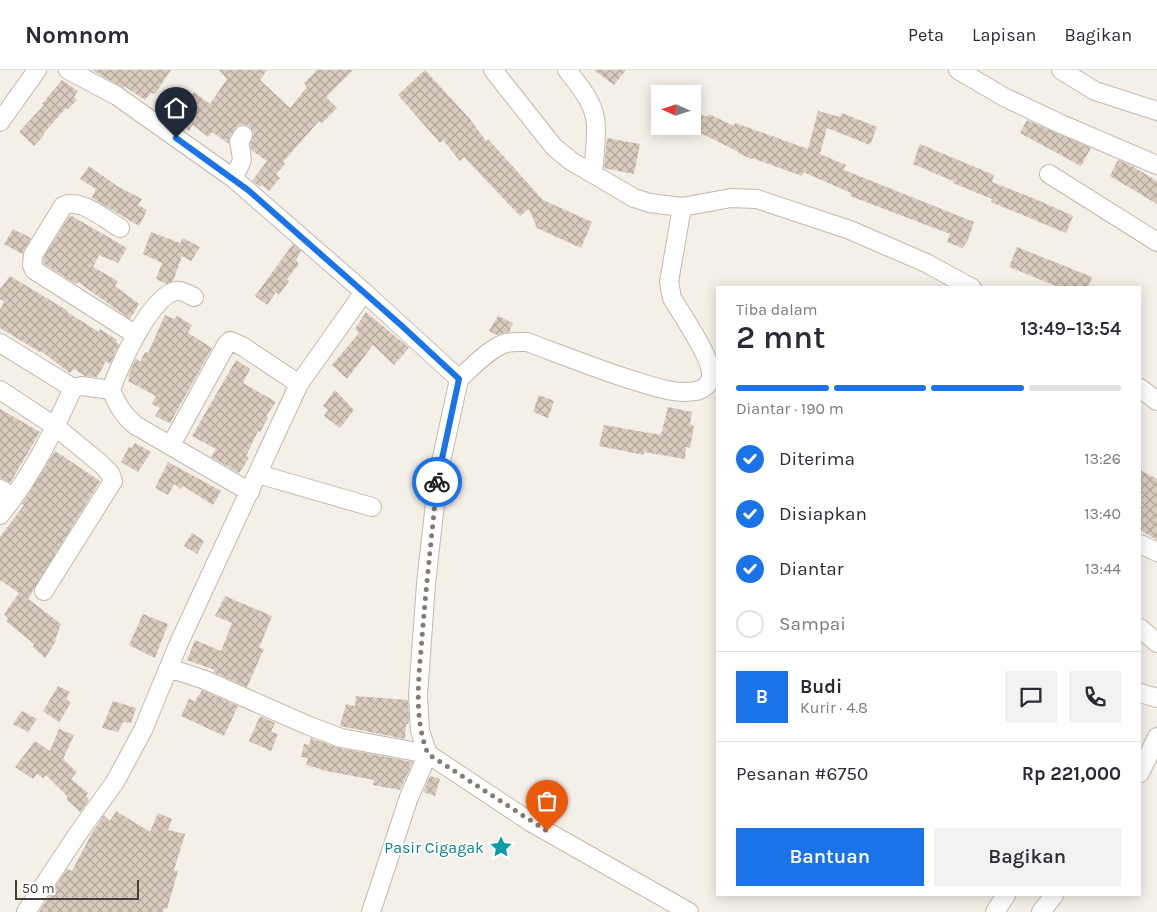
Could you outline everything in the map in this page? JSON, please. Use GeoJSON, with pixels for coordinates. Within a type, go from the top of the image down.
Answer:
{"type":"FeatureCollection","features":[{"type":"Feature","properties":{"kind":"street"},"geometry":{"type":"LineString","coordinates":[[0,122],[37,70]]}},
{"type":"Feature","properties":{"kind":"street"},"geometry":{"type":"LineString","coordinates":[[68,70],[117,96],[233,178],[364,292],[459,379]]}},
{"type":"Feature","properties":{"kind":"street"},"geometry":{"type":"LineString","coordinates":[[492,70],[554,147],[571,161],[634,198],[650,203],[682,207],[731,198],[757,199],[850,230],[926,263],[968,286]]}},
{"type":"Feature","properties":{"kind":"street"},"geometry":{"type":"LineString","coordinates":[[567,70],[579,84],[596,119],[593,174]]}},
{"type":"Feature","properties":{"kind":"street"},"geometry":{"type":"LineString","coordinates":[[958,70],[1004,97],[1060,124],[1157,165]]}},
{"type":"Feature","properties":{"kind":"street"},"geometry":{"type":"LineString","coordinates":[[1061,70],[1095,91],[1157,111]]}},
{"type":"Feature","properties":{"kind":"street"},"geometry":{"type":"LineString","coordinates":[[233,178],[242,161],[243,156],[239,142],[243,135]]}},
{"type":"Feature","properties":{"kind":"street"},"geometry":{"type":"LineString","coordinates":[[1050,174],[1157,242]]}},
{"type":"Feature","properties":{"kind":"street"},"geometry":{"type":"LineString","coordinates":[[120,228],[80,204],[68,203],[63,206],[32,255],[32,265],[34,270],[136,335]]}},
{"type":"Feature","properties":{"kind":"street"},"geometry":{"type":"LineString","coordinates":[[371,912],[409,797],[428,754],[420,731],[418,695],[426,584],[438,476],[459,379],[490,351],[504,343],[527,342],[599,369],[658,388],[685,392],[704,388],[709,382],[711,374],[708,360],[672,298],[668,282],[682,207]]}},
{"type":"Feature","properties":{"kind":"street"},"geometry":{"type":"LineString","coordinates":[[194,297],[179,290],[173,291],[154,306],[136,335],[115,376],[111,390],[126,418],[135,425],[250,492]]}},
{"type":"Feature","properties":{"kind":"street"},"geometry":{"type":"LineString","coordinates":[[26,912],[115,782],[143,730],[222,547],[250,492],[299,384],[364,292]]}},
{"type":"Feature","properties":{"kind":"street"},"geometry":{"type":"LineString","coordinates":[[171,445],[224,349],[230,342],[242,346],[299,384]]}},
{"type":"Feature","properties":{"kind":"street"},"geometry":{"type":"LineString","coordinates":[[0,343],[73,388],[82,386],[111,390]]}},
{"type":"Feature","properties":{"kind":"street"},"geometry":{"type":"LineString","coordinates":[[0,515],[6,493],[34,466],[56,427],[73,388]]}},
{"type":"Feature","properties":{"kind":"street"},"geometry":{"type":"LineString","coordinates":[[1141,389],[1157,401]]}},
{"type":"Feature","properties":{"kind":"street"},"geometry":{"type":"LineString","coordinates":[[0,390],[56,427],[102,464],[110,473],[113,481],[44,591]]}},
{"type":"Feature","properties":{"kind":"street"},"geometry":{"type":"LineString","coordinates":[[258,474],[372,507]]}},
{"type":"Feature","properties":{"kind":"street"},"geometry":{"type":"LineString","coordinates":[[1141,629],[1157,643]]}},
{"type":"Feature","properties":{"kind":"street"},"geometry":{"type":"LineString","coordinates":[[169,668],[205,680],[340,738],[428,754],[532,823],[689,912]]}},
{"type":"Feature","properties":{"kind":"street"},"geometry":{"type":"LineString","coordinates":[[1141,693],[1157,698]]}},
{"type":"Feature","properties":{"kind":"street"},"geometry":{"type":"LineString","coordinates":[[1141,771],[1157,737]]}},
{"type":"Feature","properties":{"kind":"street"},"geometry":{"type":"LineString","coordinates":[[995,912],[1005,896]]}},
{"type":"Feature","properties":{"kind":"street"},"geometry":{"type":"LineString","coordinates":[[1041,912],[1053,896]]}},
{"type":"Feature","properties":{"kind":"building"},"geometry":{"type":"Polygon","coordinates":[[[92,70],[171,70],[155,94],[151,93],[145,100],[124,86],[123,88],[92,70]]]}},
{"type":"Feature","properties":{"kind":"building"},"geometry":{"type":"Polygon","coordinates":[[[219,70],[267,70],[260,80],[290,108],[307,87],[304,83],[317,70],[353,70],[326,97],[337,108],[322,123],[319,121],[283,162],[285,164],[276,174],[280,178],[269,191],[262,185],[260,187],[252,181],[267,161],[251,150],[250,144],[254,134],[249,126],[242,124],[237,126],[230,137],[229,144],[212,132],[208,137],[193,125],[189,131],[173,120],[194,92],[210,104],[227,79],[219,70]]]}},
{"type":"Feature","properties":{"kind":"building"},"geometry":{"type":"Polygon","coordinates":[[[425,70],[469,118],[486,141],[488,139],[543,200],[592,222],[581,248],[537,228],[529,209],[520,216],[464,157],[460,161],[443,140],[440,143],[398,95],[425,70]]]}},
{"type":"Feature","properties":{"kind":"building"},"geometry":{"type":"Polygon","coordinates":[[[594,70],[626,70],[614,85],[594,70]]]}},
{"type":"Feature","properties":{"kind":"building"},"geometry":{"type":"Polygon","coordinates":[[[62,80],[78,91],[74,97],[77,100],[68,109],[66,108],[34,146],[19,132],[44,105],[42,104],[62,80]]]}},
{"type":"Feature","properties":{"kind":"building"},"geometry":{"type":"Polygon","coordinates":[[[818,111],[840,117],[842,113],[877,127],[870,145],[827,128],[820,154],[846,165],[844,170],[974,222],[967,242],[962,248],[947,242],[950,234],[850,196],[851,193],[803,172],[802,176],[751,159],[701,133],[701,114],[707,117],[709,114],[734,126],[735,123],[808,149],[818,111]]]}},
{"type":"Feature","properties":{"kind":"building"},"geometry":{"type":"Polygon","coordinates":[[[1027,120],[1091,148],[1081,166],[1020,133],[1027,120]]]}},
{"type":"Feature","properties":{"kind":"building"},"geometry":{"type":"Polygon","coordinates":[[[607,138],[640,144],[634,174],[604,168],[607,138]]]}},
{"type":"Feature","properties":{"kind":"building"},"geometry":{"type":"Polygon","coordinates":[[[920,144],[994,175],[992,182],[1073,216],[1066,233],[991,202],[992,199],[913,164],[920,144]]]}},
{"type":"Feature","properties":{"kind":"building"},"geometry":{"type":"Polygon","coordinates":[[[1118,160],[1157,181],[1157,204],[1110,176],[1118,160]]]}},
{"type":"Feature","properties":{"kind":"building"},"geometry":{"type":"Polygon","coordinates":[[[89,166],[117,186],[142,199],[138,205],[147,210],[139,226],[92,198],[96,189],[80,179],[89,166]]]}},
{"type":"Feature","properties":{"kind":"building"},"geometry":{"type":"Polygon","coordinates":[[[70,215],[127,248],[118,263],[99,255],[93,267],[118,281],[115,286],[139,304],[130,319],[78,282],[76,284],[43,263],[43,258],[70,215]]]}},
{"type":"Feature","properties":{"kind":"building"},"geometry":{"type":"Polygon","coordinates":[[[13,229],[31,238],[22,254],[4,244],[13,229]]]}},
{"type":"Feature","properties":{"kind":"building"},"geometry":{"type":"Polygon","coordinates":[[[151,232],[180,243],[183,238],[200,247],[191,261],[182,256],[173,281],[167,284],[156,279],[162,263],[143,254],[151,232]]]}},
{"type":"Feature","properties":{"kind":"building"},"geometry":{"type":"Polygon","coordinates":[[[293,244],[301,251],[296,260],[299,264],[287,279],[289,281],[279,295],[276,292],[267,305],[255,296],[293,244]]]}},
{"type":"Feature","properties":{"kind":"building"},"geometry":{"type":"Polygon","coordinates":[[[1017,247],[1092,277],[1089,286],[1056,286],[1009,267],[1017,247]]]}},
{"type":"Feature","properties":{"kind":"building"},"geometry":{"type":"Polygon","coordinates":[[[10,276],[99,332],[100,329],[117,340],[116,342],[119,345],[110,364],[106,361],[97,377],[85,376],[74,369],[70,373],[41,351],[0,328],[0,310],[4,302],[0,299],[0,289],[10,276]]]}},
{"type":"Feature","properties":{"kind":"building"},"geometry":{"type":"Polygon","coordinates":[[[366,312],[409,348],[394,365],[373,345],[347,379],[332,365],[359,333],[355,329],[366,312]]]}},
{"type":"Feature","properties":{"kind":"building"},"geometry":{"type":"Polygon","coordinates":[[[165,315],[174,319],[177,316],[192,325],[188,333],[212,348],[170,423],[155,416],[160,408],[152,404],[156,396],[128,381],[130,378],[128,376],[136,358],[140,362],[145,352],[148,353],[165,315]]]}},
{"type":"Feature","properties":{"kind":"building"},"geometry":{"type":"Polygon","coordinates":[[[498,316],[513,323],[509,332],[497,335],[489,331],[498,316]]]}},
{"type":"Feature","properties":{"kind":"building"},"geometry":{"type":"Polygon","coordinates":[[[236,360],[250,369],[243,383],[276,402],[266,416],[268,418],[260,432],[258,431],[246,456],[249,458],[239,473],[211,457],[216,449],[192,436],[236,360]]]}},
{"type":"Feature","properties":{"kind":"building"},"geometry":{"type":"Polygon","coordinates":[[[335,390],[354,410],[340,428],[324,416],[328,410],[323,406],[335,390]]]}},
{"type":"Feature","properties":{"kind":"building"},"geometry":{"type":"Polygon","coordinates":[[[539,395],[554,401],[548,418],[533,412],[539,395]]]}},
{"type":"Feature","properties":{"kind":"building"},"geometry":{"type":"Polygon","coordinates":[[[668,407],[692,412],[690,424],[694,426],[690,448],[686,447],[685,459],[644,452],[644,455],[599,446],[604,425],[661,435],[668,407]]]}},
{"type":"Feature","properties":{"kind":"building"},"geometry":{"type":"Polygon","coordinates":[[[0,409],[40,432],[10,483],[0,478],[0,409]]]}},
{"type":"Feature","properties":{"kind":"building"},"geometry":{"type":"Polygon","coordinates":[[[135,443],[151,452],[138,472],[121,462],[129,447],[132,448],[135,443]]]}},
{"type":"Feature","properties":{"kind":"building"},"geometry":{"type":"Polygon","coordinates":[[[55,451],[100,481],[28,599],[61,624],[56,641],[45,658],[33,647],[34,644],[6,621],[8,618],[4,614],[19,593],[0,580],[0,537],[24,505],[22,504],[55,451]]]}},
{"type":"Feature","properties":{"kind":"building"},"geometry":{"type":"Polygon","coordinates":[[[168,462],[221,491],[213,505],[183,486],[181,489],[174,484],[168,495],[155,488],[168,462]]]}},
{"type":"Feature","properties":{"kind":"building"},"geometry":{"type":"Polygon","coordinates":[[[1141,471],[1157,479],[1157,540],[1141,531],[1141,471]]]}},
{"type":"Feature","properties":{"kind":"building"},"geometry":{"type":"Polygon","coordinates":[[[192,533],[204,541],[197,554],[184,546],[192,533]]]}},
{"type":"Feature","properties":{"kind":"building"},"geometry":{"type":"Polygon","coordinates":[[[225,596],[272,616],[259,648],[264,649],[247,687],[213,672],[215,670],[187,660],[195,640],[221,651],[232,623],[215,616],[225,596]]]}},
{"type":"Feature","properties":{"kind":"building"},"geometry":{"type":"Polygon","coordinates":[[[143,614],[168,624],[155,658],[129,645],[143,614]]]}},
{"type":"Feature","properties":{"kind":"building"},"geometry":{"type":"Polygon","coordinates":[[[58,686],[70,692],[66,699],[71,703],[59,722],[43,711],[58,686]]]}},
{"type":"Feature","properties":{"kind":"building"},"geometry":{"type":"Polygon","coordinates":[[[202,690],[238,706],[224,736],[181,716],[189,699],[195,701],[202,690]]]}},
{"type":"Feature","properties":{"kind":"building"},"geometry":{"type":"Polygon","coordinates":[[[356,696],[408,700],[409,720],[408,724],[406,724],[405,739],[340,726],[346,704],[355,706],[356,696]]]}},
{"type":"Feature","properties":{"kind":"building"},"geometry":{"type":"Polygon","coordinates":[[[113,701],[136,708],[131,723],[123,722],[118,732],[102,728],[113,701]]]}},
{"type":"Feature","properties":{"kind":"building"},"geometry":{"type":"Polygon","coordinates":[[[22,711],[37,719],[28,732],[13,724],[22,711]]]}},
{"type":"Feature","properties":{"kind":"building"},"geometry":{"type":"Polygon","coordinates":[[[260,716],[275,723],[271,732],[278,734],[271,751],[249,741],[260,716]]]}},
{"type":"Feature","properties":{"kind":"building"},"geometry":{"type":"Polygon","coordinates":[[[59,729],[74,735],[63,759],[77,772],[71,779],[88,793],[86,796],[89,800],[80,812],[66,799],[68,797],[46,775],[43,778],[37,774],[33,779],[15,767],[35,741],[50,751],[59,729]]]}},
{"type":"Feature","properties":{"kind":"building"},"geometry":{"type":"Polygon","coordinates":[[[311,738],[339,748],[413,762],[400,790],[373,785],[374,780],[321,770],[306,765],[308,758],[301,757],[304,744],[309,745],[311,738]]]}},
{"type":"Feature","properties":{"kind":"building"},"geometry":{"type":"Polygon","coordinates":[[[430,776],[440,779],[435,796],[423,792],[430,776]]]}},
{"type":"Feature","properties":{"kind":"building"},"geometry":{"type":"Polygon","coordinates":[[[116,811],[150,832],[158,813],[172,819],[168,830],[185,834],[174,870],[178,871],[167,909],[164,908],[163,912],[39,912],[67,869],[72,871],[104,815],[110,821],[116,811]]]}},
{"type":"Feature","properties":{"kind":"way so far"},"geometry":{"type":"LineString","coordinates":[[437,482],[426,584],[418,695],[420,731],[423,742],[428,754],[547,831]]}},
{"type":"Feature","properties":{"kind":"place","name":"Pasir Cigagak"},"geometry":{"type":"Point","coordinates":[501,847]}},
{"type":"Feature","properties":{"kind":"route"},"geometry":{"type":"LineString","coordinates":[[176,138],[248,190],[459,379],[437,482]]}}]}
